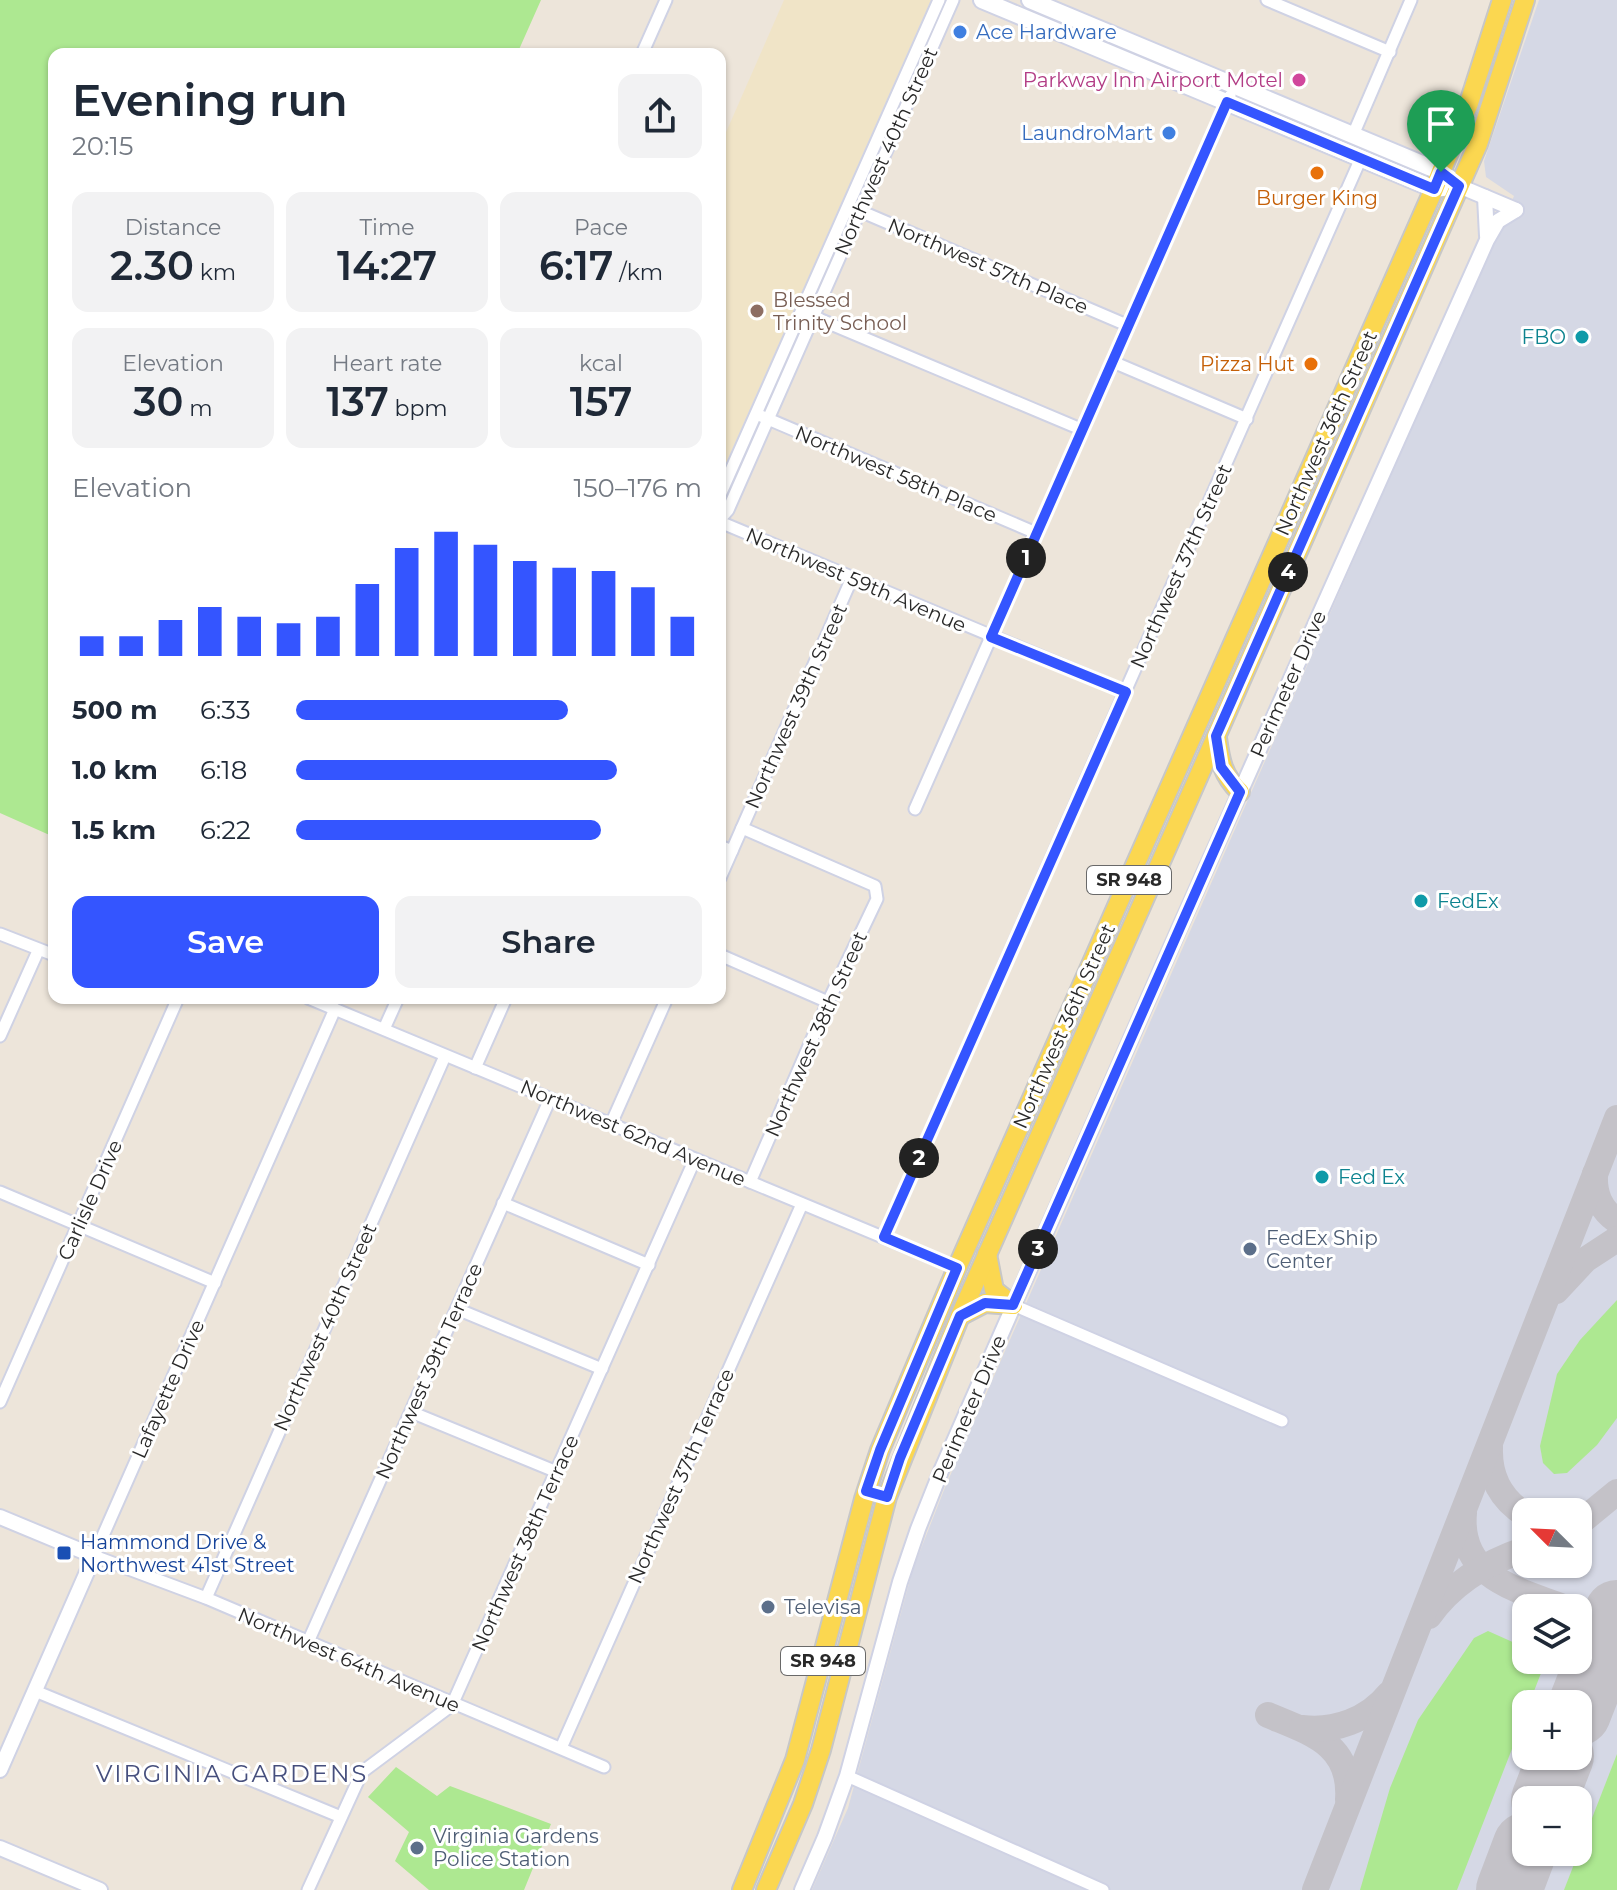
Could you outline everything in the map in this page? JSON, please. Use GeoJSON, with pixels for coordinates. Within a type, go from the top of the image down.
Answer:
{"type":"FeatureCollection","features":[{"type":"Feature","properties":{"kind":"main road"},"geometry":{"type":"LineString","coordinates":[[982,0],[1361,158],[1459,186]]}},
{"type":"Feature","properties":{"kind":"main road"},"geometry":{"type":"LineString","coordinates":[[1030,0],[1353,135],[1438,180]]}},
{"type":"Feature","properties":{"kind":"main road","name":"Northwest 36th Street"},"geometry":{"type":"LineString","coordinates":[[742,1890],[792,1769],[810,1712],[866,1491],[891,1422],[1438,180],[1469,103],[1502,0]]}},
{"type":"Feature","properties":{"kind":"main road","name":"Northwest 36th Street"},"geometry":{"type":"LineString","coordinates":[[766,1890],[825,1739],[887,1497],[900,1458],[987,1254],[1459,186],[1487,118],[1525,0]]}},
{"type":"Feature","properties":{"kind":"main road"},"geometry":{"type":"LineString","coordinates":[[1304,537],[1301,523],[1318,483],[1320,449],[1334,450],[1346,442]]}},
{"type":"Feature","properties":{"kind":"main road"},"geometry":{"type":"LineString","coordinates":[[1256,591],[1264,611],[1265,625]]}},
{"type":"Feature","properties":{"kind":"main road"},"geometry":{"type":"LineString","coordinates":[[1189,800],[1185,777],[1179,767],[1191,764],[1213,744],[1221,767],[1240,792]]}},
{"type":"Feature","properties":{"kind":"main road"},"geometry":{"type":"LineString","coordinates":[[1078,993],[1099,1002]]}},
{"type":"Feature","properties":{"kind":"main road"},"geometry":{"type":"LineString","coordinates":[[987,1254],[994,1290],[1013,1305]]}},
{"type":"Feature","properties":{"kind":"main road"},"geometry":{"type":"LineString","coordinates":[[960,1316],[985,1303],[1013,1305]]}},
{"type":"Feature","properties":{"kind":"main road"},"geometry":{"type":"LineString","coordinates":[[866,1491],[887,1497]]}},
{"type":"Feature","properties":{"kind":"main road"},"geometry":{"type":"LineString","coordinates":[[769,1827],[789,1836]]}},
{"type":"Feature","properties":{"kind":"street"},"geometry":{"type":"LineString","coordinates":[[645,48],[666,0]]}},
{"type":"Feature","properties":{"kind":"street","name":"Northwest 40th Street"},"geometry":{"type":"LineString","coordinates":[[726,484],[813,316],[939,0]]}},
{"type":"Feature","properties":{"kind":"street","name":"Northwest 40th Street"},"geometry":{"type":"LineString","coordinates":[[726,513],[801,311],[854,209],[953,0]]}},
{"type":"Feature","properties":{"kind":"street"},"geometry":{"type":"LineString","coordinates":[[1267,0],[1390,52]]}},
{"type":"Feature","properties":{"kind":"street"},"geometry":{"type":"LineString","coordinates":[[1353,135],[1411,0]]}},
{"type":"Feature","properties":{"kind":"street"},"geometry":{"type":"LineString","coordinates":[[915,809],[1234,85]]}},
{"type":"Feature","properties":{"kind":"street","name":"Northwest 37th Street"},"geometry":{"type":"LineString","coordinates":[[884,1237],[1361,158]]}},
{"type":"Feature","properties":{"kind":"street"},"geometry":{"type":"LineString","coordinates":[[1459,186],[1485,197]]}},
{"type":"Feature","properties":{"kind":"street","name":"Perimeter Drive"},"geometry":{"type":"LineString","coordinates":[[802,1890],[847,1776],[900,1582],[918,1529],[1013,1305],[1487,240],[1498,221],[1516,210],[1485,197],[1487,240]]}},
{"type":"Feature","properties":{"kind":"street","name":"Northwest 57th Place"},"geometry":{"type":"LineString","coordinates":[[854,209],[1129,326]]}},
{"type":"Feature","properties":{"kind":"street"},"geometry":{"type":"LineString","coordinates":[[801,311],[1083,430]]}},
{"type":"Feature","properties":{"kind":"street"},"geometry":{"type":"LineString","coordinates":[[1113,362],[1247,419]]}},
{"type":"Feature","properties":{"kind":"street","name":"Northwest 58th Place"},"geometry":{"type":"LineString","coordinates":[[762,417],[1036,533]]}},
{"type":"Feature","properties":{"kind":"street","name":"Northwest 59th Avenue"},"geometry":{"type":"LineString","coordinates":[[726,524],[1126,692]]}},
{"type":"Feature","properties":{"kind":"street","name":"Northwest 39th Street"},"geometry":{"type":"LineString","coordinates":[[726,848],[742,828],[852,578]]}},
{"type":"Feature","properties":{"kind":"street","name":"Northwest 38th Street"},"geometry":{"type":"LineString","coordinates":[[742,828],[875,886],[877,899],[828,1002],[750,1182]]}},
{"type":"Feature","properties":{"kind":"street"},"geometry":{"type":"LineString","coordinates":[[0,934],[48,954]]}},
{"type":"Feature","properties":{"kind":"street"},"geometry":{"type":"LineString","coordinates":[[0,1036],[38,951]]}},
{"type":"Feature","properties":{"kind":"street"},"geometry":{"type":"LineString","coordinates":[[726,958],[828,1002]]}},
{"type":"Feature","properties":{"kind":"street","name":"Carlisle Drive"},"geometry":{"type":"LineString","coordinates":[[0,1402],[175,1004]]}},
{"type":"Feature","properties":{"kind":"street","name":"Northwest 62nd Avenue"},"geometry":{"type":"LineString","coordinates":[[323,1004],[957,1268]]}},
{"type":"Feature","properties":{"kind":"street"},"geometry":{"type":"LineString","coordinates":[[384,1029],[395,1004]]}},
{"type":"Feature","properties":{"kind":"street"},"geometry":{"type":"LineString","coordinates":[[475,1068],[503,1004]]}},
{"type":"Feature","properties":{"kind":"street"},"geometry":{"type":"LineString","coordinates":[[611,1124],[664,1004]]}},
{"type":"Feature","properties":{"kind":"street","name":"Lafayette Drive"},"geometry":{"type":"LineString","coordinates":[[0,1770],[335,1009]]}},
{"type":"Feature","properties":{"kind":"street","name":"Northwest 40th Street"},"geometry":{"type":"LineString","coordinates":[[206,1598],[445,1056]]}},
{"type":"Feature","properties":{"kind":"street","name":"Northwest 39th Terrace"},"geometry":{"type":"LineString","coordinates":[[308,1642],[550,1099]]}},
{"type":"Feature","properties":{"kind":"street","name":"Northwest 38th Terrace"},"geometry":{"type":"LineString","coordinates":[[308,1890],[362,1772],[452,1705],[695,1159]]}},
{"type":"Feature","properties":{"kind":"street"},"geometry":{"type":"LineString","coordinates":[[0,1192],[215,1283]]}},
{"type":"Feature","properties":{"kind":"street"},"geometry":{"type":"LineString","coordinates":[[503,1203],[649,1265]]}},
{"type":"Feature","properties":{"kind":"street","name":"Northwest 37th Terrace"},"geometry":{"type":"LineString","coordinates":[[561,1748],[802,1204]]}},
{"type":"Feature","properties":{"kind":"street"},"geometry":{"type":"LineString","coordinates":[[1013,1305],[1282,1421]]}},
{"type":"Feature","properties":{"kind":"street"},"geometry":{"type":"LineString","coordinates":[[457,1309],[602,1369]]}},
{"type":"Feature","properties":{"kind":"street"},"geometry":{"type":"LineString","coordinates":[[411,1412],[557,1472]]}},
{"type":"Feature","properties":{"kind":"street"},"geometry":{"type":"LineString","coordinates":[[0,1517],[94,1556]]}},
{"type":"Feature","properties":{"kind":"street","name":"Northwest 64th Avenue"},"geometry":{"type":"LineString","coordinates":[[94,1556],[206,1598],[604,1767]]}},
{"type":"Feature","properties":{"kind":"street"},"geometry":{"type":"LineString","coordinates":[[35,1691],[341,1817]]}},
{"type":"Feature","properties":{"kind":"street"},"geometry":{"type":"LineString","coordinates":[[847,1776],[1103,1890]]}},
{"type":"Feature","properties":{"kind":"street"},"geometry":{"type":"LineString","coordinates":[[0,1848],[76,1885],[100,1890]]}},
{"type":"Feature","properties":{"kind":"shaded area","name":"Blessed Trinity School"},"geometry":{"type":"Polygon","coordinates":[[[784,0],[931,0],[726,463],[726,132],[784,0]]]}},
{"type":"Feature","properties":{"kind":"shaded area"},"geometry":{"type":"Polygon","coordinates":[[[1539,0],[1617,0],[1617,1890],[812,1890],[848,1808],[913,1569],[946,1485],[1514,196],[1486,177],[1484,161],[1539,0]]]}},
{"type":"Feature","properties":{"kind":"green space"},"geometry":{"type":"Polygon","coordinates":[[[0,0],[541,0],[520,48],[48,48],[48,834],[0,813],[0,0]]]}},
{"type":"Feature","properties":{"kind":"green space"},"geometry":{"type":"Polygon","coordinates":[[[1617,1300],[1617,1418],[1597,1445],[1567,1473],[1554,1474],[1543,1463],[1540,1446],[1557,1374],[1580,1340],[1617,1300]]]}},
{"type":"Feature","properties":{"kind":"green space"},"geometry":{"type":"Polygon","coordinates":[[[1488,1631],[1512,1642],[1512,1674],[1541,1674],[1534,1690],[1512,1690],[1512,1749],[1457,1890],[1360,1890],[1390,1788],[1418,1720],[1474,1638],[1488,1631]]]}},
{"type":"Feature","properties":{"kind":"green space"},"geometry":{"type":"Polygon","coordinates":[[[1617,1754],[1617,1890],[1564,1890],[1573,1866],[1592,1866],[1592,1818],[1617,1754]]]}},
{"type":"Feature","properties":{"kind":"green space"},"geometry":{"type":"Polygon","coordinates":[[[396,1767],[437,1796],[450,1786],[551,1824],[524,1890],[429,1890],[395,1861],[409,1832],[368,1797],[396,1767]]]}},
{"type":"Feature","properties":{"kind":"taxiway"},"geometry":{"type":"LineString","coordinates":[[1315,1890],[1617,1118]]}},
{"type":"Feature","properties":{"kind":"taxiway"},"geometry":{"type":"LineString","coordinates":[[1595,1174],[1599,1200],[1617,1221]]}},
{"type":"Feature","properties":{"kind":"taxiway"},"geometry":{"type":"LineString","coordinates":[[1556,1291],[1585,1260],[1617,1239]]}},
{"type":"Feature","properties":{"kind":"taxiway"},"geometry":{"type":"LineString","coordinates":[[1490,1448],[1494,1478],[1512,1504]]}},
{"type":"Feature","properties":{"kind":"taxiway"},"geometry":{"type":"LineString","coordinates":[[1592,1513],[1617,1492]]}},
{"type":"Feature","properties":{"kind":"taxiway"},"geometry":{"type":"LineString","coordinates":[[1464,1513],[1465,1535],[1471,1553],[1481,1567],[1527,1594]]}},
{"type":"Feature","properties":{"kind":"taxiway"},"geometry":{"type":"LineString","coordinates":[[1429,1616],[1460,1583],[1512,1554]]}},
{"type":"Feature","properties":{"kind":"taxiway"},"geometry":{"type":"LineString","coordinates":[[1592,1618],[1617,1628]]}},
{"type":"Feature","properties":{"kind":"taxiway"},"geometry":{"type":"LineString","coordinates":[[1302,1728],[1326,1728],[1350,1722],[1371,1711],[1389,1694]]}},
{"type":"Feature","properties":{"kind":"taxiway"},"geometry":{"type":"LineString","coordinates":[[1268,1715],[1313,1735],[1336,1753],[1347,1781],[1348,1800]]}},
{"type":"Feature","properties":{"kind":"runway"},"geometry":{"type":"LineString","coordinates":[[1587,1690],[1617,1613]]}},
{"type":"Feature","properties":{"kind":"runway"},"geometry":{"type":"LineString","coordinates":[[1549,1786],[1556,1770]]}},
{"type":"Feature","properties":{"kind":"runway"},"geometry":{"type":"LineString","coordinates":[[1509,1890],[1518,1866]]}},
{"type":"Feature","properties":{"kind":"place","name":"Ace Hardware"},"geometry":{"type":"Point","coordinates":[960,32]}},
{"type":"Feature","properties":{"kind":"place","name":"Parkway Inn Airport Motel"},"geometry":{"type":"Point","coordinates":[1299,80]}},
{"type":"Feature","properties":{"kind":"place","name":"LaundroMart"},"geometry":{"type":"Point","coordinates":[1169,133]}},
{"type":"Feature","properties":{"kind":"place","name":"Burger King"},"geometry":{"type":"Point","coordinates":[1317,173]}},
{"type":"Feature","properties":{"kind":"place","name":"Blessed Trinity School"},"geometry":{"type":"Point","coordinates":[757,311]}},
{"type":"Feature","properties":{"kind":"place","name":"FBO"},"geometry":{"type":"Point","coordinates":[1582,337]}},
{"type":"Feature","properties":{"kind":"place","name":"Pizza Hut"},"geometry":{"type":"Point","coordinates":[1311,364]}},
{"type":"Feature","properties":{"kind":"place","name":"FedEx"},"geometry":{"type":"Point","coordinates":[1421,901]}},
{"type":"Feature","properties":{"kind":"place","name":"Fed Ex"},"geometry":{"type":"Point","coordinates":[1322,1177]}},
{"type":"Feature","properties":{"kind":"place","name":"FedEx Ship Center"},"geometry":{"type":"Point","coordinates":[1250,1249]}},
{"type":"Feature","properties":{"kind":"place","name":"Hammond Drive & Northwest 41st Street"},"geometry":{"type":"Point","coordinates":[64,1553]}},
{"type":"Feature","properties":{"kind":"place","name":"Televisa"},"geometry":{"type":"Point","coordinates":[768,1607]}},
{"type":"Feature","properties":{"kind":"place","name":"Virginia Gardens Police Station"},"geometry":{"type":"Point","coordinates":[417,1848]}},
{"type":"Feature","properties":{"kind":"district","name":"VIRGINIA GARDENS"},"geometry":{"type":"Point","coordinates":[232,1774]}},
{"type":"Feature","properties":{"kind":"route"},"geometry":{"type":"LineString","coordinates":[[1227,102],[1434,189],[1441,172],[1459,186],[1216,736],[1221,767],[1240,792],[1013,1305],[985,1303],[960,1316],[900,1458],[887,1497],[866,1491],[908,1381],[957,1268],[884,1237],[1126,692],[991,637],[1227,102]]}}]}
